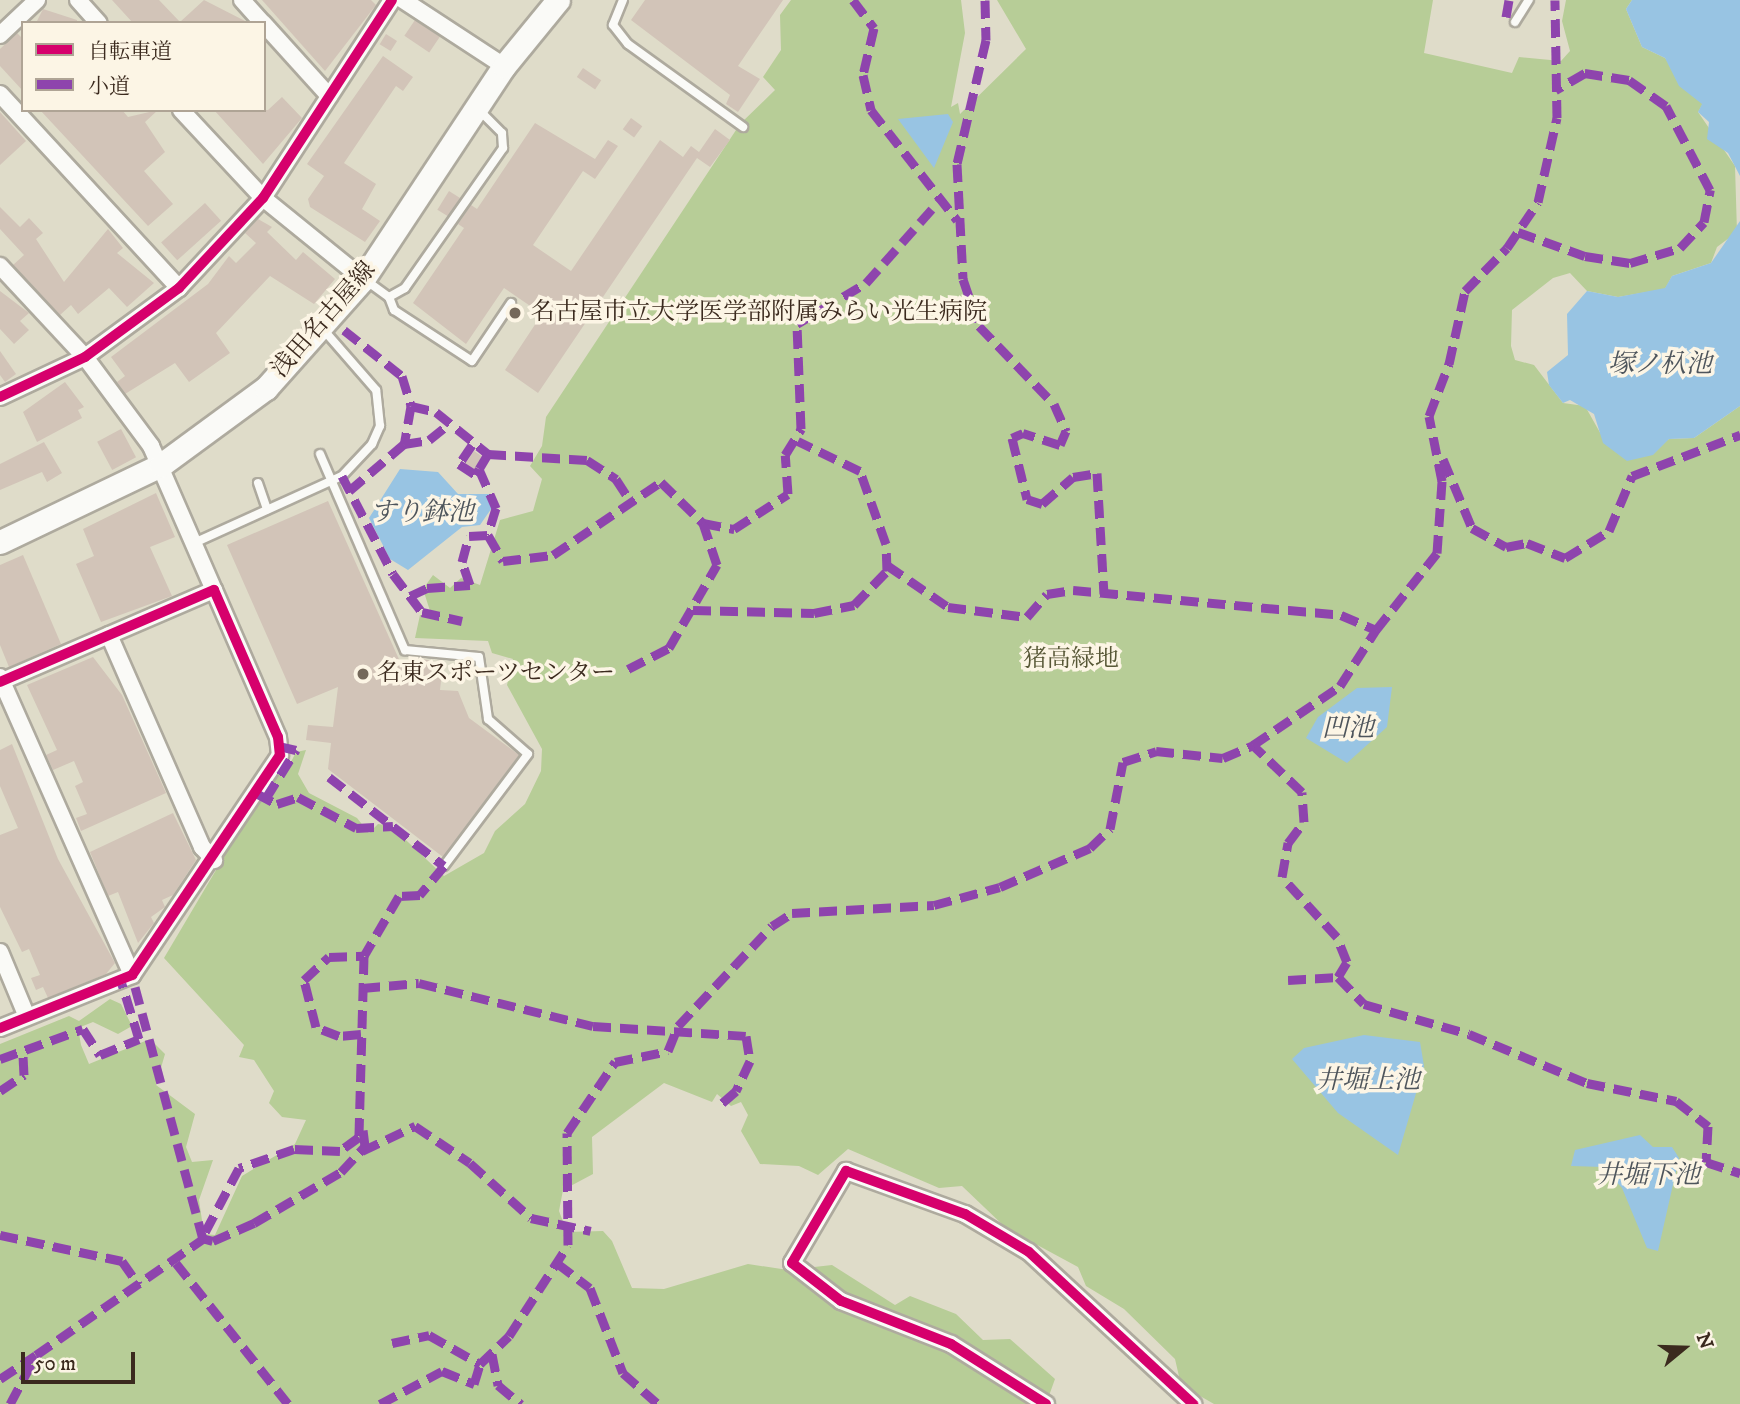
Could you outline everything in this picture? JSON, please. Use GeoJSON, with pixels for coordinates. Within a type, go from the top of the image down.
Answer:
{"type":"FeatureCollection","features":[{"type":"Feature","properties":{"kind":"main road","name":"浅田名古屋線"},"geometry":{"type":"LineString","coordinates":[[0,542],[161,464],[237,412],[322,328],[363,279],[505,66],[558,0]]}},
{"type":"Feature","properties":{"kind":"street"},"geometry":{"type":"LineString","coordinates":[[0,35],[37,0]]}},
{"type":"Feature","properties":{"kind":"street"},"geometry":{"type":"LineString","coordinates":[[78,0],[97,21]]}},
{"type":"Feature","properties":{"kind":"street"},"geometry":{"type":"LineString","coordinates":[[242,0],[262,21]]}},
{"type":"Feature","properties":{"kind":"street"},"geometry":{"type":"LineString","coordinates":[[0,397],[85,357],[179,288],[263,198],[393,0]]}},
{"type":"Feature","properties":{"kind":"street"},"geometry":{"type":"LineString","coordinates":[[403,0],[505,66]]}},
{"type":"Feature","properties":{"kind":"street"},"geometry":{"type":"LineString","coordinates":[[266,25],[329,96]]}},
{"type":"Feature","properties":{"kind":"street"},"geometry":{"type":"LineString","coordinates":[[0,94],[179,288]]}},
{"type":"Feature","properties":{"kind":"street"},"geometry":{"type":"LineString","coordinates":[[183,112],[263,198],[363,279]]}},
{"type":"Feature","properties":{"kind":"street"},"geometry":{"type":"LineString","coordinates":[[0,266],[85,357],[161,464],[278,737],[280,755],[214,860],[132,975],[0,1028]]}},
{"type":"Feature","properties":{"kind":"street"},"geometry":{"type":"LineString","coordinates":[[132,975],[1,680],[214,590]]}},
{"type":"Feature","properties":{"kind":"street"},"geometry":{"type":"LineString","coordinates":[[109,635],[202,846],[214,860]]}},
{"type":"Feature","properties":{"kind":"street"},"geometry":{"type":"LineString","coordinates":[[0,952],[27,1017]]}},
{"type":"Feature","properties":{"kind":"street"},"geometry":{"type":"LineString","coordinates":[[1046,1404],[951,1344],[841,1301],[792,1264],[846,1171],[965,1214],[1029,1252],[1185,1401]]}},
{"type":"Feature","properties":{"kind":"lane"},"geometry":{"type":"LineString","coordinates":[[624,0],[612,25],[628,44],[743,127]]}},
{"type":"Feature","properties":{"kind":"lane"},"geometry":{"type":"LineString","coordinates":[[1515,22],[1529,0]]}},
{"type":"Feature","properties":{"kind":"lane"},"geometry":{"type":"LineString","coordinates":[[389,297],[404,288],[503,148],[502,133],[477,109]]}},
{"type":"Feature","properties":{"kind":"lane"},"geometry":{"type":"LineString","coordinates":[[363,279],[389,297],[394,310],[472,361],[511,303]]}},
{"type":"Feature","properties":{"kind":"lane"},"geometry":{"type":"LineString","coordinates":[[194,542],[330,481],[372,444],[381,408],[367,377],[322,328]]}},
{"type":"Feature","properties":{"kind":"lane"},"geometry":{"type":"LineString","coordinates":[[320,454],[405,650],[479,657],[488,719],[528,754],[444,866]]}},
{"type":"Feature","properties":{"kind":"lane"},"geometry":{"type":"LineString","coordinates":[[258,483],[267,509]]}},
{"type":"Feature","properties":{"kind":"green space","name":"猪高緑地"},"geometry":{"type":"Polygon","coordinates":[[[791,0],[961,0],[965,33],[951,107],[958,103],[960,114],[1026,49],[997,0],[1433,0],[1424,53],[1512,73],[1519,57],[1561,61],[1570,51],[1562,21],[1566,0],[1632,0],[1626,9],[1642,47],[1665,58],[1703,104],[1698,112],[1735,166],[1737,232],[1717,247],[1711,263],[1672,276],[1665,289],[1618,297],[1587,291],[1570,273],[1553,278],[1512,310],[1511,346],[1515,360],[1534,365],[1563,403],[1585,406],[1607,445],[1618,449],[1647,451],[1669,439],[1694,438],[1740,406],[1740,1404],[1214,1404],[1181,1385],[1175,1359],[1124,1309],[1086,1286],[1078,1267],[1006,1228],[962,1186],[939,1188],[848,1149],[818,1175],[799,1166],[760,1164],[741,1131],[748,1115],[741,1102],[731,1106],[717,1094],[712,1102],[664,1083],[592,1137],[593,1174],[563,1190],[559,1211],[567,1232],[603,1231],[612,1241],[632,1288],[664,1289],[748,1264],[788,1270],[832,1265],[895,1305],[910,1296],[956,1314],[983,1340],[1010,1339],[1055,1379],[1046,1404],[0,1404],[0,1044],[69,1016],[79,1021],[110,999],[121,1004],[132,1026],[118,1034],[93,1022],[78,1028],[81,1045],[89,1064],[150,1039],[165,1054],[156,1085],[195,1114],[186,1147],[192,1162],[213,1160],[199,1200],[204,1234],[215,1235],[242,1176],[295,1144],[306,1120],[282,1117],[269,1103],[274,1091],[254,1060],[239,1057],[244,1045],[164,958],[277,767],[290,764],[296,752],[306,750],[298,774],[309,793],[357,818],[369,833],[378,824],[391,826],[444,876],[484,853],[495,831],[525,804],[541,771],[542,749],[507,685],[513,659],[492,653],[488,641],[415,638],[420,615],[431,614],[423,589],[433,575],[450,588],[461,578],[480,585],[500,520],[533,511],[542,479],[530,466],[542,446],[546,417],[740,124],[775,90],[763,77],[781,50],[780,15],[791,0]]]}},
{"type":"Feature","properties":{"kind":"water"},"geometry":{"type":"Polygon","coordinates":[[[1632,0],[1740,0],[1740,176],[1728,153],[1707,139],[1709,122],[1698,112],[1702,104],[1679,86],[1665,58],[1642,47],[1626,9],[1632,0]]]}},
{"type":"Feature","properties":{"kind":"water"},"geometry":{"type":"Polygon","coordinates":[[[948,114],[953,122],[934,168],[898,119],[948,114]]]}},
{"type":"Feature","properties":{"kind":"water","name":"塚ノ杁池"},"geometry":{"type":"Polygon","coordinates":[[[1740,221],[1740,406],[1694,438],[1669,439],[1653,455],[1627,461],[1603,443],[1594,414],[1570,400],[1563,403],[1549,385],[1547,372],[1568,355],[1567,314],[1587,291],[1618,297],[1665,288],[1672,276],[1711,263],[1740,221]]]}},
{"type":"Feature","properties":{"kind":"water","name":"すり鉢池"},"geometry":{"type":"Polygon","coordinates":[[[400,469],[438,472],[458,494],[489,494],[496,502],[480,525],[462,527],[408,570],[390,559],[369,518],[400,469]]]}},
{"type":"Feature","properties":{"kind":"water","name":"凹池"},"geometry":{"type":"Polygon","coordinates":[[[1392,687],[1387,727],[1347,763],[1306,738],[1318,717],[1357,688],[1392,687]]]}},
{"type":"Feature","properties":{"kind":"water","name":"井堀上池"},"geometry":{"type":"Polygon","coordinates":[[[1364,1035],[1420,1042],[1424,1066],[1398,1155],[1338,1113],[1292,1059],[1304,1048],[1364,1035]]]}},
{"type":"Feature","properties":{"kind":"water","name":"井堀下池"},"geometry":{"type":"Polygon","coordinates":[[[1640,1135],[1653,1147],[1672,1147],[1679,1158],[1658,1251],[1647,1248],[1622,1188],[1603,1167],[1571,1166],[1575,1150],[1640,1135]]]}},
{"type":"Feature","properties":{"kind":"building"},"geometry":{"type":"Polygon","coordinates":[[[112,0],[159,0],[179,21],[131,21],[112,0]]]}},
{"type":"Feature","properties":{"kind":"building"},"geometry":{"type":"Polygon","coordinates":[[[204,0],[245,21],[181,21],[204,0]]]}},
{"type":"Feature","properties":{"kind":"building"},"geometry":{"type":"Polygon","coordinates":[[[262,0],[371,0],[376,5],[325,71],[262,0]]]}},
{"type":"Feature","properties":{"kind":"building"},"geometry":{"type":"Polygon","coordinates":[[[645,0],[783,0],[738,66],[760,79],[738,112],[726,104],[730,95],[631,20],[645,0]]]}},
{"type":"Feature","properties":{"kind":"building"},"geometry":{"type":"Polygon","coordinates":[[[43,9],[77,20],[77,21],[37,21],[43,9]]]}},
{"type":"Feature","properties":{"kind":"building"},"geometry":{"type":"Polygon","coordinates":[[[415,20],[440,37],[429,53],[404,36],[415,20]]]}},
{"type":"Feature","properties":{"kind":"building"},"geometry":{"type":"Polygon","coordinates":[[[17,33],[21,37],[21,89],[0,66],[0,49],[17,33]]]}},
{"type":"Feature","properties":{"kind":"building"},"geometry":{"type":"Polygon","coordinates":[[[386,34],[397,41],[391,51],[380,44],[386,34]]]}},
{"type":"Feature","properties":{"kind":"building"},"geometry":{"type":"Polygon","coordinates":[[[383,56],[413,77],[403,91],[396,86],[344,163],[376,184],[362,209],[380,221],[365,242],[310,207],[308,199],[324,176],[307,164],[383,56]]]}},
{"type":"Feature","properties":{"kind":"building"},"geometry":{"type":"Polygon","coordinates":[[[583,68],[601,80],[595,89],[577,77],[583,68]]]}},
{"type":"Feature","properties":{"kind":"building"},"geometry":{"type":"Polygon","coordinates":[[[282,97],[302,118],[263,164],[216,112],[268,110],[282,97]]]}},
{"type":"Feature","properties":{"kind":"building"},"geometry":{"type":"Polygon","coordinates":[[[0,112],[26,141],[0,165],[0,112]]]}},
{"type":"Feature","properties":{"kind":"building"},"geometry":{"type":"Polygon","coordinates":[[[42,112],[124,112],[128,117],[156,112],[145,122],[165,152],[144,171],[173,204],[148,226],[42,112]]]}},
{"type":"Feature","properties":{"kind":"building"},"geometry":{"type":"Polygon","coordinates":[[[631,118],[642,126],[634,138],[623,129],[631,118]]]}},
{"type":"Feature","properties":{"kind":"building"},"geometry":{"type":"Polygon","coordinates":[[[535,123],[595,159],[608,140],[618,146],[595,179],[583,171],[533,245],[571,271],[660,140],[683,157],[691,146],[699,152],[715,129],[730,140],[710,167],[697,158],[538,393],[505,370],[542,314],[504,288],[466,344],[413,303],[464,228],[458,224],[471,205],[477,209],[535,123]]]}},
{"type":"Feature","properties":{"kind":"building"},"geometry":{"type":"Polygon","coordinates":[[[449,191],[460,198],[448,217],[437,210],[449,191]]]}},
{"type":"Feature","properties":{"kind":"building"},"geometry":{"type":"Polygon","coordinates":[[[205,203],[221,221],[177,260],[161,242],[205,203]]]}},
{"type":"Feature","properties":{"kind":"building"},"geometry":{"type":"Polygon","coordinates":[[[0,207],[20,227],[29,218],[43,233],[36,239],[64,282],[108,229],[123,248],[117,253],[154,283],[127,307],[109,288],[78,314],[71,305],[60,315],[13,265],[24,255],[0,229],[0,207]]]}},
{"type":"Feature","properties":{"kind":"building"},"geometry":{"type":"Polygon","coordinates":[[[258,219],[272,227],[267,232],[296,260],[303,252],[335,279],[314,304],[270,276],[216,333],[230,353],[189,382],[175,363],[125,394],[117,382],[125,376],[111,357],[208,284],[229,256],[236,263],[256,243],[245,233],[258,219]]]}},
{"type":"Feature","properties":{"kind":"building"},"geometry":{"type":"Polygon","coordinates":[[[0,291],[29,313],[20,321],[29,330],[14,344],[0,329],[0,291]]]}},
{"type":"Feature","properties":{"kind":"building"},"geometry":{"type":"Polygon","coordinates":[[[0,351],[16,374],[5,382],[0,375],[0,351]]]}},
{"type":"Feature","properties":{"kind":"building"},"geometry":{"type":"Polygon","coordinates":[[[65,382],[84,407],[78,410],[82,418],[37,442],[23,412],[65,382]]]}},
{"type":"Feature","properties":{"kind":"building"},"geometry":{"type":"Polygon","coordinates":[[[121,429],[136,457],[112,470],[97,442],[121,429]]]}},
{"type":"Feature","properties":{"kind":"building"},"geometry":{"type":"Polygon","coordinates":[[[44,442],[62,473],[47,482],[42,472],[0,490],[0,464],[44,442]]]}},
{"type":"Feature","properties":{"kind":"building"},"geometry":{"type":"Polygon","coordinates":[[[474,451],[486,459],[476,473],[464,465],[474,451]]]}},
{"type":"Feature","properties":{"kind":"building"},"geometry":{"type":"Polygon","coordinates":[[[156,493],[175,537],[150,547],[172,596],[101,622],[76,564],[94,556],[83,529],[156,493]]]}},
{"type":"Feature","properties":{"kind":"building","name":"名東スポーツセンター"},"geometry":{"type":"Polygon","coordinates":[[[328,501],[402,666],[411,657],[443,663],[440,690],[458,691],[469,718],[519,755],[443,857],[328,769],[331,743],[306,740],[308,725],[333,727],[338,687],[297,704],[227,545],[328,501]]]}},
{"type":"Feature","properties":{"kind":"building"},"geometry":{"type":"Polygon","coordinates":[[[23,555],[61,644],[9,667],[0,645],[0,565],[23,555]]]}},
{"type":"Feature","properties":{"kind":"building"},"geometry":{"type":"Polygon","coordinates":[[[93,657],[122,695],[166,793],[81,831],[76,818],[87,814],[75,786],[83,782],[74,761],[53,770],[46,755],[57,750],[27,685],[93,657]]]}},
{"type":"Feature","properties":{"kind":"building"},"geometry":{"type":"Polygon","coordinates":[[[12,744],[58,859],[115,963],[106,974],[48,998],[43,987],[36,990],[31,978],[40,975],[29,949],[22,952],[0,907],[0,835],[18,828],[0,786],[0,750],[12,744]]]}},
{"type":"Feature","properties":{"kind":"building"},"geometry":{"type":"Polygon","coordinates":[[[173,813],[196,860],[173,895],[162,900],[165,907],[151,917],[154,923],[138,943],[118,892],[108,896],[90,852],[173,813]]]}},
{"type":"Feature","properties":{"kind":"marked path"},"geometry":{"type":"LineString","coordinates":[[853,0],[874,28],[863,75],[871,110],[957,220]]}},
{"type":"Feature","properties":{"kind":"marked path"},"geometry":{"type":"LineString","coordinates":[[985,0],[986,40],[957,164],[963,279],[979,326],[1054,404],[1066,431],[1060,445],[1023,433],[1012,438],[1027,499],[1042,504],[1073,477],[1097,473],[1104,594]]}},
{"type":"Feature","properties":{"kind":"marked path"},"geometry":{"type":"LineString","coordinates":[[1506,17],[1509,0]]}},
{"type":"Feature","properties":{"kind":"marked path"},"geometry":{"type":"LineString","coordinates":[[887,565],[948,607],[1027,617],[1047,594],[1073,590],[1341,615],[1376,630],[1437,553],[1442,481],[1429,416],[1449,364],[1465,291],[1507,248],[1538,202],[1557,118],[1555,0]]}},
{"type":"Feature","properties":{"kind":"marked path"},"geometry":{"type":"LineString","coordinates":[[1518,232],[1585,256],[1630,263],[1680,248],[1704,222],[1710,190],[1666,106],[1629,80],[1585,73],[1555,90]]}},
{"type":"Feature","properties":{"kind":"marked path"},"geometry":{"type":"LineString","coordinates":[[411,406],[436,412],[488,454],[479,469],[496,508],[488,535],[503,561],[553,555],[661,482],[703,523],[734,529],[788,494],[785,455],[801,429],[797,324],[866,283],[940,200]]}},
{"type":"Feature","properties":{"kind":"marked path"},"geometry":{"type":"LineString","coordinates":[[344,330],[402,376],[411,406],[404,444],[349,491]]}},
{"type":"Feature","properties":{"kind":"marked path"},"geometry":{"type":"LineString","coordinates":[[404,444],[429,440],[449,424]]}},
{"type":"Feature","properties":{"kind":"marked path"},"geometry":{"type":"LineString","coordinates":[[1443,459],[1472,528],[1506,547],[1527,543],[1565,558],[1609,531],[1632,476],[1740,435]]}},
{"type":"Feature","properties":{"kind":"marked path"},"geometry":{"type":"LineString","coordinates":[[693,610],[814,613],[854,605],[887,571],[886,544],[860,471],[798,441]]}},
{"type":"Feature","properties":{"kind":"marked path"},"geometry":{"type":"LineString","coordinates":[[472,445],[459,464],[476,475],[479,469]]}},
{"type":"Feature","properties":{"kind":"marked path"},"geometry":{"type":"LineString","coordinates":[[488,454],[587,460],[616,479],[629,499]]}},
{"type":"Feature","properties":{"kind":"marked path"},"geometry":{"type":"LineString","coordinates":[[342,476],[393,574],[422,612],[462,621]]}},
{"type":"Feature","properties":{"kind":"marked path"},"geometry":{"type":"LineString","coordinates":[[628,669],[669,648],[717,565],[703,523]]}},
{"type":"Feature","properties":{"kind":"marked path"},"geometry":{"type":"LineString","coordinates":[[410,596],[427,588],[470,585],[462,562],[469,536],[488,535]]}},
{"type":"Feature","properties":{"kind":"marked path"},"geometry":{"type":"LineString","coordinates":[[1338,977],[1347,962],[1337,937],[1282,877],[1288,843],[1304,822],[1302,792],[1253,745],[1340,686],[1376,630]]}},
{"type":"Feature","properties":{"kind":"marked path"},"geometry":{"type":"LineString","coordinates":[[380,1404],[442,1371],[474,1384],[480,1364],[509,1336],[568,1245],[567,1133],[615,1062],[668,1051],[678,1026],[772,926],[792,913],[934,905],[1000,887],[1090,848],[1110,829],[1123,762],[1156,751],[1223,758],[1253,745]]}},
{"type":"Feature","properties":{"kind":"marked path"},"geometry":{"type":"LineString","coordinates":[[266,798],[296,750],[279,746]]}},
{"type":"Feature","properties":{"kind":"marked path"},"geometry":{"type":"LineString","coordinates":[[329,777],[444,866],[420,895],[399,896],[364,956],[359,1137],[340,1151],[294,1149],[239,1168],[202,1238],[213,1241],[254,1223],[341,1172],[365,1146],[363,1130]]}},
{"type":"Feature","properties":{"kind":"marked path"},"geometry":{"type":"LineString","coordinates":[[256,793],[277,804],[298,797],[356,828],[393,826]]}},
{"type":"Feature","properties":{"kind":"marked path"},"geometry":{"type":"LineString","coordinates":[[361,1034],[339,1036],[316,1027],[304,980],[329,957],[364,956]]}},
{"type":"Feature","properties":{"kind":"marked path"},"geometry":{"type":"LineString","coordinates":[[10,1404],[36,1355],[203,1239],[132,975]]}},
{"type":"Feature","properties":{"kind":"marked path"},"geometry":{"type":"LineString","coordinates":[[1338,977],[1364,1004],[1469,1034],[1587,1083],[1676,1101],[1708,1126],[1706,1162],[1740,1173]]}},
{"type":"Feature","properties":{"kind":"marked path"},"geometry":{"type":"LineString","coordinates":[[1288,980],[1338,977]]}},
{"type":"Feature","properties":{"kind":"marked path"},"geometry":{"type":"LineString","coordinates":[[362,988],[419,983],[593,1026],[746,1036],[750,1061],[736,1091],[721,1104]]}},
{"type":"Feature","properties":{"kind":"marked path"},"geometry":{"type":"LineString","coordinates":[[0,1059],[83,1029],[100,1055],[139,1039],[122,984]]}},
{"type":"Feature","properties":{"kind":"marked path"},"geometry":{"type":"LineString","coordinates":[[0,1091],[24,1075],[23,1055]]}},
{"type":"Feature","properties":{"kind":"marked path"},"geometry":{"type":"LineString","coordinates":[[362,1151],[415,1126],[470,1163],[531,1218],[591,1231]]}},
{"type":"Feature","properties":{"kind":"marked path"},"geometry":{"type":"LineString","coordinates":[[0,1235],[122,1261],[139,1285]]}},
{"type":"Feature","properties":{"kind":"marked path"},"geometry":{"type":"LineString","coordinates":[[176,1263],[288,1404]]}},
{"type":"Feature","properties":{"kind":"marked path"},"geometry":{"type":"LineString","coordinates":[[557,1263],[590,1288],[623,1373],[658,1404]]}},
{"type":"Feature","properties":{"kind":"marked path"},"geometry":{"type":"LineString","coordinates":[[392,1343],[429,1335],[480,1364]]}},
{"type":"Feature","properties":{"kind":"marked path"},"geometry":{"type":"LineString","coordinates":[[492,1354],[498,1385],[521,1404]]}},
{"type":"Feature","properties":{"kind":"marked path"},"geometry":{"type":"LineString","coordinates":[[0,1379],[36,1355]]}},
{"type":"Feature","properties":{"kind":"cycle path"},"geometry":{"type":"LineString","coordinates":[[0,397],[85,357],[179,288],[263,198],[392,0]]}},
{"type":"Feature","properties":{"kind":"cycle path"},"geometry":{"type":"LineString","coordinates":[[0,682],[214,590],[278,737],[280,755],[132,975],[0,1028]]}},
{"type":"Feature","properties":{"kind":"cycle path"},"geometry":{"type":"LineString","coordinates":[[1046,1404],[951,1344],[841,1301],[792,1263],[846,1171],[965,1214],[1029,1252],[1193,1404]]}},
{"type":"Feature","properties":{"kind":"place","name":"名古屋市立大学医学部附属みらい光生病院"},"geometry":{"type":"Point","coordinates":[515,313]}},
{"type":"Feature","properties":{"kind":"place","name":"名東スポーツセンター"},"geometry":{"type":"Point","coordinates":[363,674]}}]}
